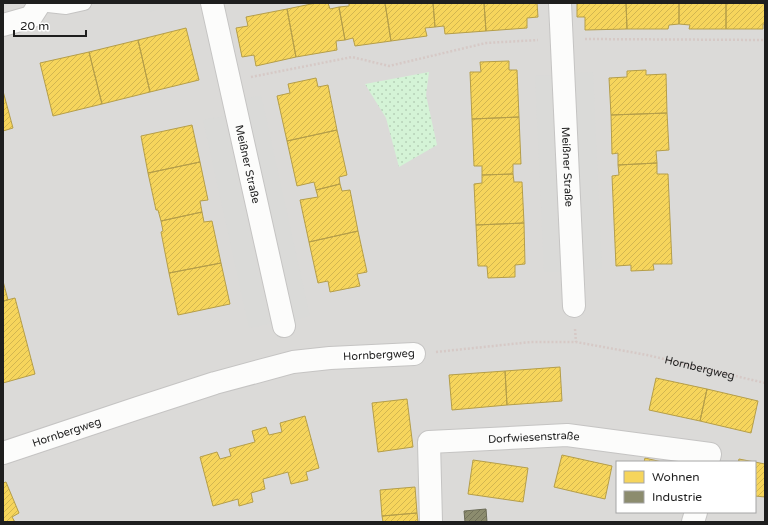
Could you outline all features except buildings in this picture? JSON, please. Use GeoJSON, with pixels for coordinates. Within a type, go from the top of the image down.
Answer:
{"type":"FeatureCollection","features":[{"type":"Feature","properties":{"kind":"street","name":"Meißner Straße"},"geometry":{"type":"LineString","coordinates":[[212,3],[284,326]]}},
{"type":"Feature","properties":{"kind":"street","name":"Meißner Straße"},"geometry":{"type":"LineString","coordinates":[[560,3],[574,306]]}},
{"type":"Feature","properties":{"kind":"street"},"geometry":{"type":"LineString","coordinates":[[3,25],[32,17],[39,4]]}},
{"type":"Feature","properties":{"kind":"street","name":"Hornbergweg"},"geometry":{"type":"LineString","coordinates":[[3,453],[215,383],[293,362],[330,358],[414,354]]}},
{"type":"Feature","properties":{"kind":"street","name":"Dorfwiesenstraße"},"geometry":{"type":"LineString","coordinates":[[431,522],[429,442],[566,435],[710,454],[708,461]]}},
{"type":"Feature","properties":{"kind":"lane"},"geometry":{"type":"LineString","coordinates":[[39,4],[66,7],[84,3]]}},
{"type":"Feature","properties":{"kind":"path"},"geometry":{"type":"LineString","coordinates":[[229,81],[352,57],[389,66],[486,43],[562,39],[765,40]]}},
{"type":"Feature","properties":{"kind":"path","name":"Hornbergweg"},"geometry":{"type":"LineString","coordinates":[[414,354],[531,342],[576,342],[647,355],[765,383]]}},
{"type":"Feature","properties":{"kind":"shaded area"},"geometry":{"type":"Polygon","coordinates":[[[3,3],[765,3],[765,522],[3,522],[3,3]]]}},
{"type":"Feature","properties":{"kind":"shaded area"},"geometry":{"type":"Polygon","coordinates":[[[147,3],[181,3],[149,12],[147,3]]]}},
{"type":"Feature","properties":{"kind":"shaded area"},"geometry":{"type":"Polygon","coordinates":[[[593,72],[602,269],[581,270],[572,73],[593,72]]]}},
{"type":"Feature","properties":{"kind":"shaded area"},"geometry":{"type":"Polygon","coordinates":[[[554,75],[563,272],[544,272],[535,76],[554,75]]]}},
{"type":"Feature","properties":{"kind":"shaded area"},"geometry":{"type":"Polygon","coordinates":[[[261,95],[310,316],[292,321],[243,99],[261,95]]]}},
{"type":"Feature","properties":{"kind":"shaded area"},"geometry":{"type":"Polygon","coordinates":[[[224,116],[270,324],[249,328],[203,120],[224,116]]]}},
{"type":"Feature","properties":{"kind":"green space"},"geometry":{"type":"Polygon","coordinates":[[[429,72],[426,95],[437,145],[399,167],[386,118],[365,84],[429,72]]]}}]}
